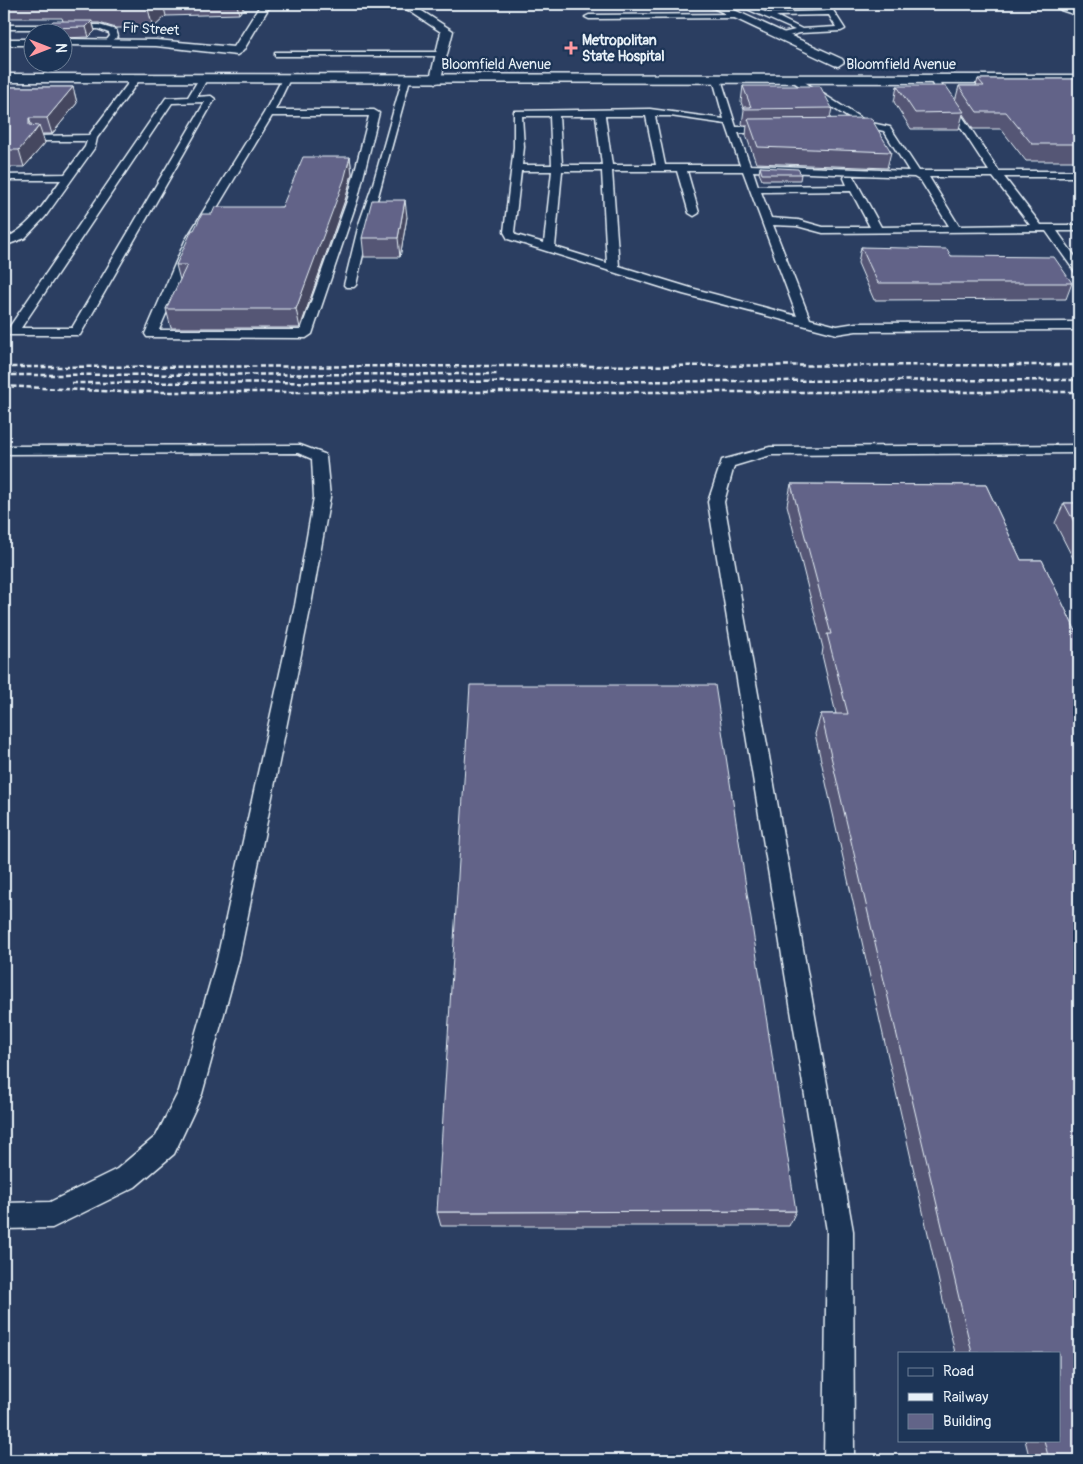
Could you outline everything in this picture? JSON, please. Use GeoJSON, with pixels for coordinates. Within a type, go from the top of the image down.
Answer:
{"type":"FeatureCollection","features":[{"type":"Feature","properties":{"kind":"main road","name":"Fir Street"},"geometry":{"type":"LineString","coordinates":[[72,42],[156,43],[237,51],[266,4]]}},
{"type":"Feature","properties":{"kind":"main road"},"geometry":{"type":"LineString","coordinates":[[404,4],[447,31],[436,79]]}},
{"type":"Feature","properties":{"kind":"main road"},"geometry":{"type":"LineString","coordinates":[[1060,4],[1079,13]]}},
{"type":"Feature","properties":{"kind":"main road"},"geometry":{"type":"LineString","coordinates":[[715,5],[739,10],[782,36],[838,62]]}},
{"type":"Feature","properties":{"kind":"main road"},"geometry":{"type":"LineString","coordinates":[[4,42],[22,42]]}},
{"type":"Feature","properties":{"kind":"main road","name":"Bloomfield Avenue"},"geometry":{"type":"LineString","coordinates":[[4,78],[1079,79]]}},
{"type":"Feature","properties":{"kind":"lane"},"geometry":{"type":"LineString","coordinates":[[739,10],[755,4]]}},
{"type":"Feature","properties":{"kind":"lane"},"geometry":{"type":"LineString","coordinates":[[782,36],[800,31],[841,29],[826,4]]}},
{"type":"Feature","properties":{"kind":"lane"},"geometry":{"type":"LineString","coordinates":[[589,17],[739,10],[765,14],[832,13]]}},
{"type":"Feature","properties":{"kind":"lane"},"geometry":{"type":"LineString","coordinates":[[765,14],[787,23],[800,31]]}},
{"type":"Feature","properties":{"kind":"lane"},"geometry":{"type":"LineString","coordinates":[[787,23],[838,22]]}},
{"type":"Feature","properties":{"kind":"lane"},"geometry":{"type":"LineString","coordinates":[[4,27],[99,27],[113,32],[114,36],[109,42]]}},
{"type":"Feature","properties":{"kind":"lane"},"geometry":{"type":"LineString","coordinates":[[278,54],[442,54]]}},
{"type":"Feature","properties":{"kind":"lane"},"geometry":{"type":"LineString","coordinates":[[4,243],[21,236],[41,215],[90,147],[92,138],[136,79]]}},
{"type":"Feature","properties":{"kind":"lane"},"geometry":{"type":"LineString","coordinates":[[191,100],[203,79]]}},
{"type":"Feature","properties":{"kind":"lane"},"geometry":{"type":"LineString","coordinates":[[269,113],[374,113],[353,198],[306,334],[151,334],[191,241],[269,113],[286,79]]}},
{"type":"Feature","properties":{"kind":"lane"},"geometry":{"type":"LineString","coordinates":[[350,285],[364,224],[378,184],[406,79]]}},
{"type":"Feature","properties":{"kind":"lane"},"geometry":{"type":"LineString","coordinates":[[717,79],[731,126],[805,322]]}},
{"type":"Feature","properties":{"kind":"lane"},"geometry":{"type":"LineString","coordinates":[[795,79],[864,124],[886,129],[916,174],[926,179],[956,228]]}},
{"type":"Feature","properties":{"kind":"lane"},"geometry":{"type":"LineString","coordinates":[[933,79],[996,174],[1044,228],[1075,259],[1079,270]]}},
{"type":"Feature","properties":{"kind":"lane"},"geometry":{"type":"LineString","coordinates":[[211,99],[76,332],[12,332],[123,165],[170,100],[191,100],[211,99]]}},
{"type":"Feature","properties":{"kind":"lane"},"geometry":{"type":"LineString","coordinates":[[600,112],[607,168],[613,268]]}},
{"type":"Feature","properties":{"kind":"lane"},"geometry":{"type":"LineString","coordinates":[[650,112],[661,168]]}},
{"type":"Feature","properties":{"kind":"lane"},"geometry":{"type":"LineString","coordinates":[[780,130],[731,126],[670,113],[517,113],[519,147],[509,232],[512,237],[688,292],[837,330],[856,327],[1079,326]]}},
{"type":"Feature","properties":{"kind":"lane"},"geometry":{"type":"LineString","coordinates":[[549,248],[557,168],[554,113]]}},
{"type":"Feature","properties":{"kind":"lane"},"geometry":{"type":"LineString","coordinates":[[858,129],[886,129]]}},
{"type":"Feature","properties":{"kind":"lane"},"geometry":{"type":"LineString","coordinates":[[39,138],[92,138]]}},
{"type":"Feature","properties":{"kind":"lane"},"geometry":{"type":"LineString","coordinates":[[516,168],[747,168],[880,174],[1079,174]]}},
{"type":"Feature","properties":{"kind":"lane"},"geometry":{"type":"LineString","coordinates":[[681,168],[694,213]]}},
{"type":"Feature","properties":{"kind":"lane"},"geometry":{"type":"LineString","coordinates":[[845,171],[876,230]]}},
{"type":"Feature","properties":{"kind":"lane"},"geometry":{"type":"LineString","coordinates":[[4,180],[7,177],[68,177]]}},
{"type":"Feature","properties":{"kind":"lane"},"geometry":{"type":"LineString","coordinates":[[754,188],[854,188]]}},
{"type":"Feature","properties":{"kind":"lane"},"geometry":{"type":"LineString","coordinates":[[767,221],[798,223],[822,230],[1079,228]]}},
{"type":"Feature","properties":{"kind":"lane"},"geometry":{"type":"LineString","coordinates":[[4,450],[300,449],[319,457],[322,497],[303,605],[228,959],[190,1094],[165,1145],[126,1178],[52,1215],[4,1216]]}},
{"type":"Feature","properties":{"kind":"lane"},"geometry":{"type":"LineString","coordinates":[[839,1460],[840,1231],[716,502],[727,463],[770,451],[1079,449]]}},
{"type":"Feature","properties":{"kind":"building"},"geometry":{"type":"Polygon","coordinates":[[[105,4],[149,4],[111,5],[105,4]]]}},
{"type":"Feature","properties":{"kind":"building"},"geometry":{"type":"Polygon","coordinates":[[[92,21],[86,27],[72,27],[72,22],[52,22],[92,21]]]}},
{"type":"Feature","properties":{"kind":"building"},"geometry":{"type":"Polygon","coordinates":[[[978,79],[1079,79],[1079,144],[1032,144],[1006,112],[977,112],[959,86],[984,86],[978,79]]]}},
{"type":"Feature","properties":{"kind":"building"},"geometry":{"type":"Polygon","coordinates":[[[743,86],[820,86],[832,108],[745,109],[744,107],[751,107],[743,86]]]}},
{"type":"Feature","properties":{"kind":"building"},"geometry":{"type":"Polygon","coordinates":[[[897,86],[946,86],[964,112],[915,113],[897,86]]]}},
{"type":"Feature","properties":{"kind":"building"},"geometry":{"type":"Polygon","coordinates":[[[4,87],[73,87],[47,118],[29,118],[29,125],[39,126],[19,150],[4,150],[4,87]]]}},
{"type":"Feature","properties":{"kind":"building"},"geometry":{"type":"Polygon","coordinates":[[[871,118],[891,152],[758,147],[748,119],[871,118]]]}},
{"type":"Feature","properties":{"kind":"building"},"geometry":{"type":"Polygon","coordinates":[[[303,157],[350,157],[344,180],[296,309],[166,309],[187,265],[176,265],[192,230],[194,230],[202,214],[212,214],[215,207],[282,207],[303,157]]]}},
{"type":"Feature","properties":{"kind":"building"},"geometry":{"type":"Polygon","coordinates":[[[760,167],[798,169],[801,174],[762,174],[760,167]]]}},
{"type":"Feature","properties":{"kind":"building"},"geometry":{"type":"Polygon","coordinates":[[[372,200],[405,200],[398,238],[362,238],[372,200]]]}},
{"type":"Feature","properties":{"kind":"building"},"geometry":{"type":"Polygon","coordinates":[[[861,247],[947,249],[951,256],[1054,257],[1072,283],[878,283],[861,247]]]}},
{"type":"Feature","properties":{"kind":"building"},"geometry":{"type":"Polygon","coordinates":[[[791,484],[986,485],[1021,560],[1042,560],[1079,638],[1079,1460],[1049,1460],[1044,1442],[1060,1442],[1060,1352],[972,1352],[821,714],[848,714],[827,634],[831,634],[791,484]]]}},
{"type":"Feature","properties":{"kind":"building"},"geometry":{"type":"Polygon","coordinates":[[[1064,503],[1079,503],[1079,531],[1064,503]]]}},
{"type":"Feature","properties":{"kind":"building"},"geometry":{"type":"Polygon","coordinates":[[[470,685],[715,685],[796,1211],[437,1212],[470,685]]]}},
{"type":"Feature","properties":{"kind":"railway"},"geometry":{"type":"LineString","coordinates":[[4,367],[1079,365]]}},
{"type":"Feature","properties":{"kind":"railway"},"geometry":{"type":"LineString","coordinates":[[4,375],[499,374]]}},
{"type":"Feature","properties":{"kind":"railway"},"geometry":{"type":"LineString","coordinates":[[72,383],[1079,380]]}},
{"type":"Feature","properties":{"kind":"railway"},"geometry":{"type":"LineString","coordinates":[[4,386],[123,392],[1079,392]]}},
{"type":"Feature","properties":{"kind":"place","name":"Metropolitan State Hospital"},"geometry":{"type":"Point","coordinates":[571,48]}}]}
